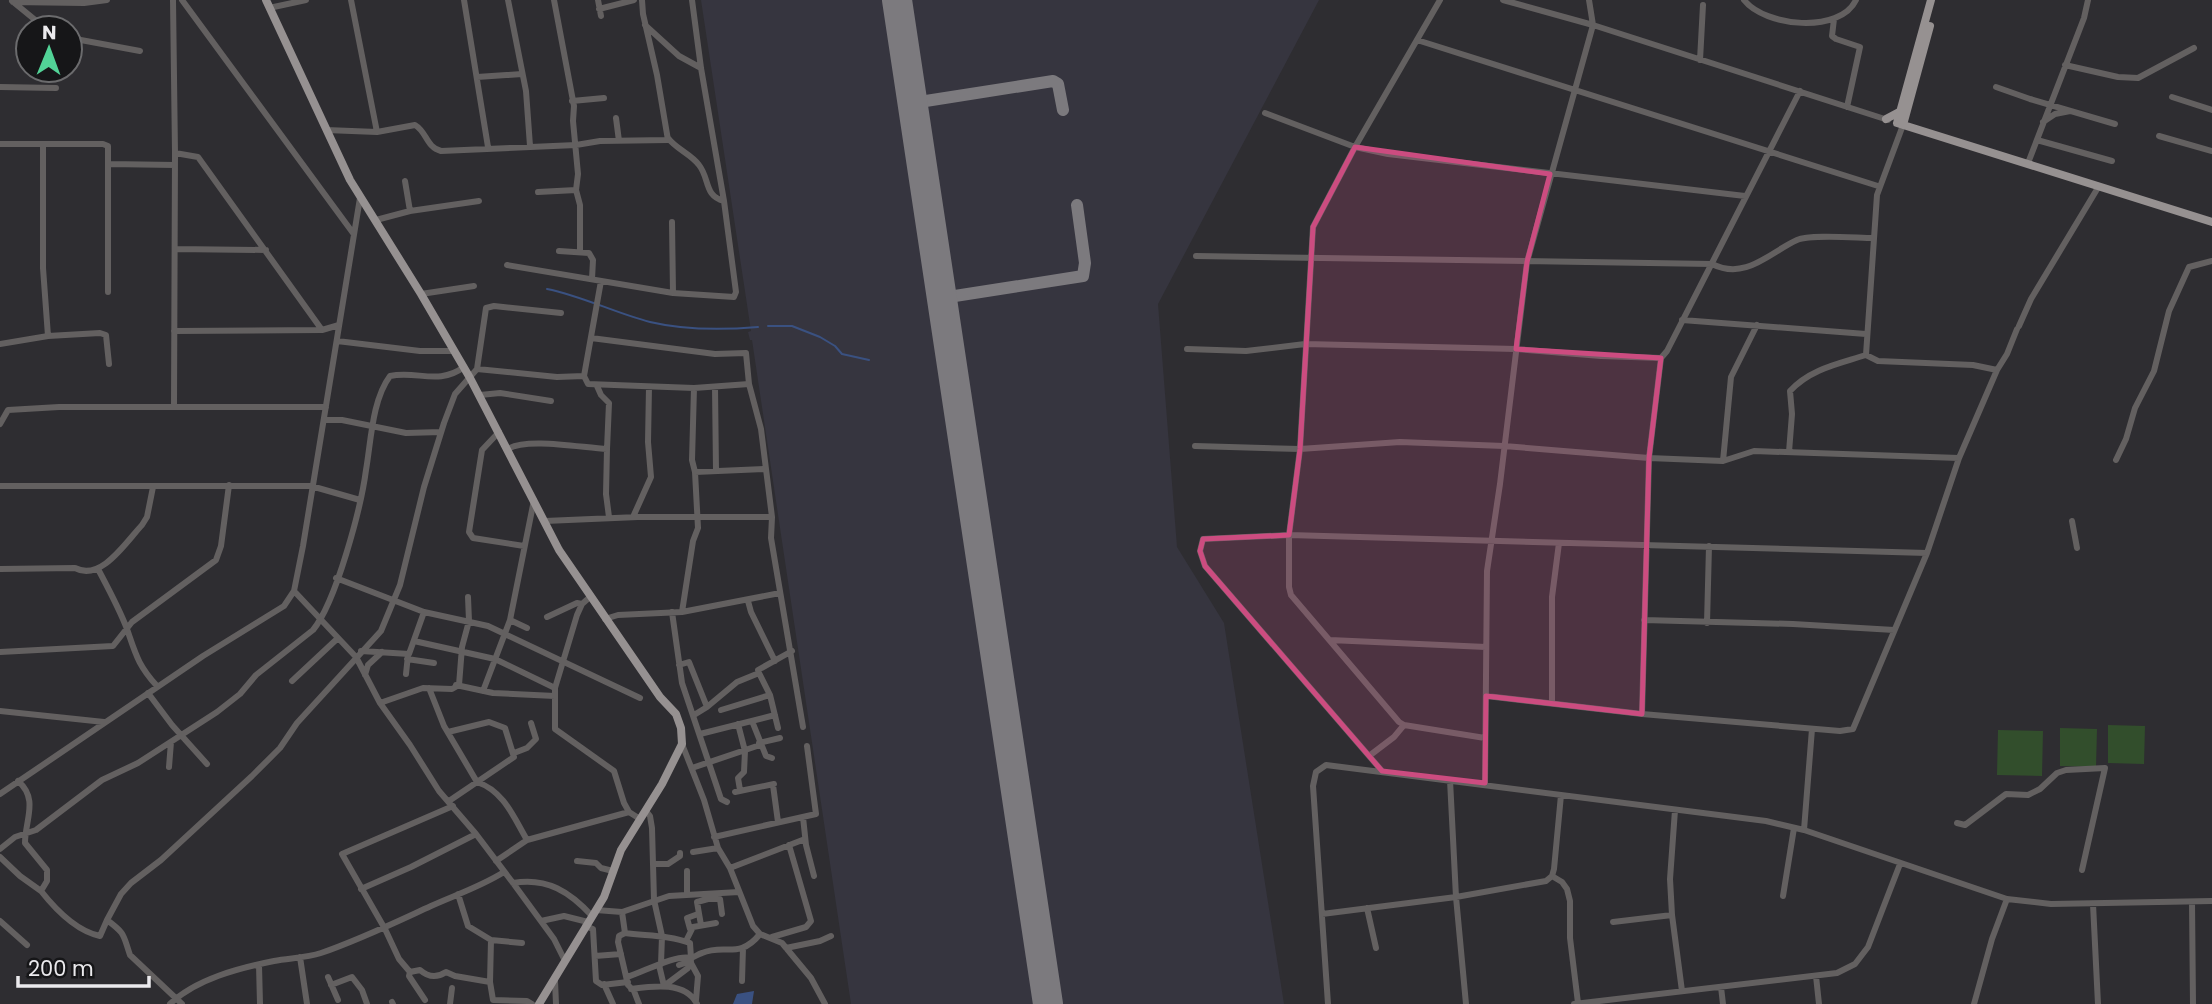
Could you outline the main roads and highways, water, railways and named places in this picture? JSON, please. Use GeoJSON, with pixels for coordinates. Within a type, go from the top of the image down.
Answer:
{"type":"FeatureCollection","features":[{"type":"Feature","properties":{"kind":"main road"},"geometry":{"type":"LineString","coordinates":[[1930,16],[1931,0]]}},
{"type":"Feature","properties":{"kind":"main road"},"geometry":{"type":"LineString","coordinates":[[1937,0],[1930,16],[1900,124],[2212,222]]}},
{"type":"Feature","properties":{"kind":"main road"},"geometry":{"type":"LineString","coordinates":[[267,4],[360,198],[376,220],[480,395],[559,550],[660,697],[676,714],[681,728],[682,744],[646,811],[621,850],[609,885],[555,981],[539,1004]]}},
{"type":"Feature","properties":{"kind":"main road"},"geometry":{"type":"LineString","coordinates":[[1886,119],[1904,112]]}},
{"type":"Feature","properties":{"kind":"main road"},"geometry":{"type":"LineString","coordinates":[[1904,112],[1913,128]]}},
{"type":"Feature","properties":{"kind":"water"},"geometry":{"type":"Polygon","coordinates":[[[754,991],[752,1004],[733,1004],[737,994],[754,991]]]}},
{"type":"Feature","properties":{"kind":"waterway"},"geometry":{"type":"LineString","coordinates":[[547,289],[663,325],[704,329],[758,327]]}},
{"type":"Feature","properties":{"kind":"waterway"},"geometry":{"type":"LineString","coordinates":[[768,326],[792,326],[820,337],[842,354],[869,360]]}}]}
